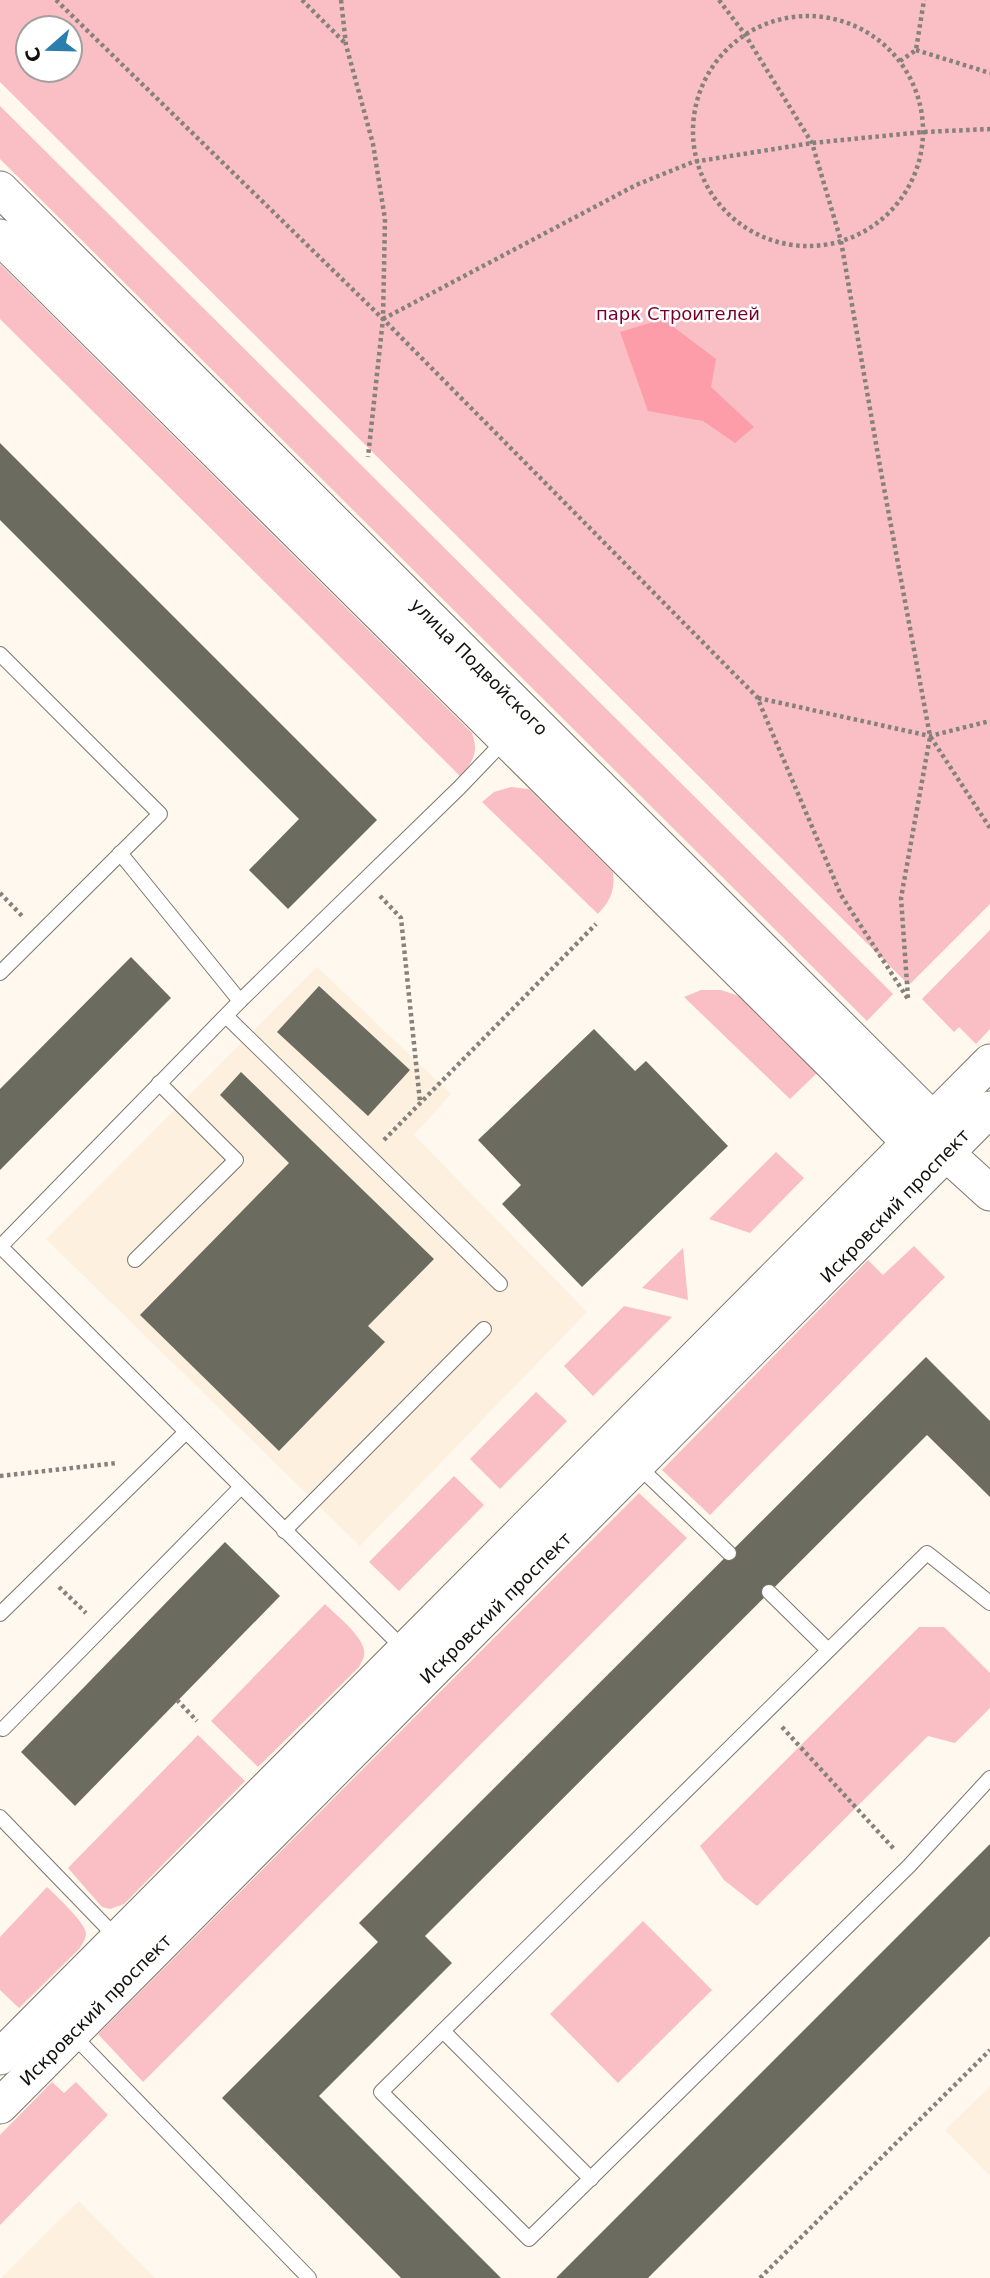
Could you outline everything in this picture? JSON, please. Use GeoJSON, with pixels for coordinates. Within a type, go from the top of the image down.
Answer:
{"type":"FeatureCollection","features":[{"type":"Feature","properties":{"kind":"street","name":"улица Подвойского"},"geometry":{"type":"LineString","coordinates":[[0,189],[517,727],[922,1131],[990,1193]]}},
{"type":"Feature","properties":{"kind":"street","name":"улица Подвойского"},"geometry":{"type":"LineString","coordinates":[[0,237],[517,727]]}},
{"type":"Feature","properties":{"kind":"street","name":"Искровский проспект"},"geometry":{"type":"LineString","coordinates":[[625,1453],[922,1131],[990,1062]]}},
{"type":"Feature","properties":{"kind":"street","name":"Искровский проспект"},"geometry":{"type":"LineString","coordinates":[[0,2057],[130,1951],[625,1453],[990,1109]]}},
{"type":"Feature","properties":{"kind":"street","name":"Искровский проспект"},"geometry":{"type":"LineString","coordinates":[[0,2106],[72,2034],[130,1951]]}},
{"type":"Feature","properties":{"kind":"lane"},"geometry":{"type":"LineString","coordinates":[[0,654],[160,814],[0,973]]}},
{"type":"Feature","properties":{"kind":"lane"},"geometry":{"type":"LineString","coordinates":[[417,1662],[0,1247],[240,1000],[517,727]]}},
{"type":"Feature","properties":{"kind":"lane"},"geometry":{"type":"LineString","coordinates":[[120,853],[240,1000]]}},
{"type":"Feature","properties":{"kind":"lane"},"geometry":{"type":"LineString","coordinates":[[226,1016],[500,1284]]}},
{"type":"Feature","properties":{"kind":"lane"},"geometry":{"type":"LineString","coordinates":[[135,1259],[236,1160],[159,1083]]}},
{"type":"Feature","properties":{"kind":"lane"},"geometry":{"type":"LineString","coordinates":[[284,1531],[484,1329]]}},
{"type":"Feature","properties":{"kind":"lane"},"geometry":{"type":"LineString","coordinates":[[0,1614],[185,1433]]}},
{"type":"Feature","properties":{"kind":"lane"},"geometry":{"type":"LineString","coordinates":[[625,1453],[729,1553]]}},
{"type":"Feature","properties":{"kind":"lane"},"geometry":{"type":"LineString","coordinates":[[3,1729],[241,1488]]}},
{"type":"Feature","properties":{"kind":"lane"},"geometry":{"type":"LineString","coordinates":[[990,1603],[927,1553],[381,2092],[529,2239],[909,1866],[990,1778]]}},
{"type":"Feature","properties":{"kind":"lane"},"geometry":{"type":"LineString","coordinates":[[769,1592],[828,1650]]}},
{"type":"Feature","properties":{"kind":"lane"},"geometry":{"type":"LineString","coordinates":[[0,1817],[130,1951]]}},
{"type":"Feature","properties":{"kind":"lane"},"geometry":{"type":"LineString","coordinates":[[443,2031],[591,2179]]}},
{"type":"Feature","properties":{"kind":"lane"},"geometry":{"type":"LineString","coordinates":[[72,2034],[309,2278]]}},
{"type":"Feature","properties":{"kind":"path"},"geometry":{"type":"LineString","coordinates":[[56,0],[383,319],[757,697],[841,895],[908,999],[901,898],[930,736],[841,240],[812,143],[744,33],[719,0]]}},
{"type":"Feature","properties":{"kind":"path"},"geometry":{"type":"LineString","coordinates":[[302,0],[346,45]]}},
{"type":"Feature","properties":{"kind":"path"},"geometry":{"type":"LineString","coordinates":[[341,0],[346,45],[373,144],[385,219],[383,319],[368,457]]}},
{"type":"Feature","properties":{"kind":"path"},"geometry":{"type":"LineString","coordinates":[[900,61],[916,50],[924,0]]}},
{"type":"Feature","properties":{"kind":"path"},"geometry":{"type":"LineString","coordinates":[[794,16],[823,16],[852,24],[873,34],[900,61],[915,87],[923,116],[923,146],[915,175],[900,201],[878,222],[853,237],[823,245],[793,245],[765,237],[738,222],[717,201],[701,179],[693,162],[694,115],[702,86],[717,60],[744,33],[794,16]]}},
{"type":"Feature","properties":{"kind":"path"},"geometry":{"type":"LineString","coordinates":[[916,50],[990,73]]}},
{"type":"Feature","properties":{"kind":"path"},"geometry":{"type":"LineString","coordinates":[[383,319],[635,186],[693,162],[812,143],[923,132],[990,129]]}},
{"type":"Feature","properties":{"kind":"path"},"geometry":{"type":"LineString","coordinates":[[757,697],[930,736],[990,720]]}},
{"type":"Feature","properties":{"kind":"path"},"geometry":{"type":"LineString","coordinates":[[930,736],[990,828]]}},
{"type":"Feature","properties":{"kind":"path"},"geometry":{"type":"LineString","coordinates":[[364,880],[401,918],[420,1102]]}},
{"type":"Feature","properties":{"kind":"path"},"geometry":{"type":"LineString","coordinates":[[0,893],[40,933]]}},
{"type":"Feature","properties":{"kind":"path"},"geometry":{"type":"LineString","coordinates":[[368,1155],[596,924]]}},
{"type":"Feature","properties":{"kind":"path"},"geometry":{"type":"LineString","coordinates":[[0,1476],[160,1459]]}},
{"type":"Feature","properties":{"kind":"path"},"geometry":{"type":"LineString","coordinates":[[43,1572],[101,1629]]}},
{"type":"Feature","properties":{"kind":"path"},"geometry":{"type":"LineString","coordinates":[[177,1700],[197,1721]]}},
{"type":"Feature","properties":{"kind":"path"},"geometry":{"type":"LineString","coordinates":[[766,1711],[909,1866]]}},
{"type":"Feature","properties":{"kind":"path"},"geometry":{"type":"LineString","coordinates":[[760,2278],[990,2050]]}},
{"type":"Feature","properties":{"kind":"shaded area"},"geometry":{"type":"Polygon","coordinates":[[[663,319],[716,359],[711,387],[754,427],[735,443],[703,421],[648,411],[620,332],[663,319]]]}},
{"type":"Feature","properties":{"kind":"shaded area"},"geometry":{"type":"Polygon","coordinates":[[[317,967],[451,1094],[414,1135],[587,1312],[360,1546],[46,1239],[317,967]]]}},
{"type":"Feature","properties":{"kind":"shaded area"},"geometry":{"type":"Polygon","coordinates":[[[990,2087],[990,2176],[945,2130],[990,2087]]]}},
{"type":"Feature","properties":{"kind":"shaded area"},"geometry":{"type":"Polygon","coordinates":[[[79,2201],[155,2278],[1,2278],[79,2201]]]}},
{"type":"Feature","properties":{"kind":"green space","name":"парк Строителей"},"geometry":{"type":"Polygon","coordinates":[[[0,0],[990,0],[990,904],[909,985],[0,82],[0,0]]]}},
{"type":"Feature","properties":{"kind":"green space"},"geometry":{"type":"Polygon","coordinates":[[[0,106],[893,994],[867,1021],[0,159],[0,106]]]}},
{"type":"Feature","properties":{"kind":"green space"},"geometry":{"type":"Polygon","coordinates":[[[0,264],[472,733],[474,756],[461,777],[0,319],[0,264]]]}},
{"type":"Feature","properties":{"kind":"green space"},"geometry":{"type":"Polygon","coordinates":[[[511,787],[529,789],[613,872],[611,894],[598,914],[482,802],[494,792],[511,787]]]}},
{"type":"Feature","properties":{"kind":"green space"},"geometry":{"type":"Polygon","coordinates":[[[990,930],[990,1029],[976,1044],[959,1027],[954,1032],[922,999],[990,930]]]}},
{"type":"Feature","properties":{"kind":"green space"},"geometry":{"type":"Polygon","coordinates":[[[701,990],[721,990],[739,996],[817,1073],[790,1099],[684,997],[701,990]]]}},
{"type":"Feature","properties":{"kind":"green space"},"geometry":{"type":"Polygon","coordinates":[[[776,1152],[804,1178],[750,1233],[709,1219],[776,1152]]]}},
{"type":"Feature","properties":{"kind":"green space"},"geometry":{"type":"Polygon","coordinates":[[[914,1246],[945,1277],[710,1515],[662,1470],[868,1260],[883,1275],[914,1246]]]}},
{"type":"Feature","properties":{"kind":"green space"},"geometry":{"type":"Polygon","coordinates":[[[683,1248],[688,1300],[642,1288],[683,1248]]]}},
{"type":"Feature","properties":{"kind":"green space"},"geometry":{"type":"Polygon","coordinates":[[[624,1306],[672,1317],[593,1396],[564,1366],[624,1306]]]}},
{"type":"Feature","properties":{"kind":"green space"},"geometry":{"type":"Polygon","coordinates":[[[536,1392],[567,1421],[500,1489],[470,1459],[536,1392]]]}},
{"type":"Feature","properties":{"kind":"green space"},"geometry":{"type":"Polygon","coordinates":[[[454,1476],[484,1505],[399,1591],[369,1562],[454,1476]]]}},
{"type":"Feature","properties":{"kind":"green space"},"geometry":{"type":"Polygon","coordinates":[[[639,1493],[687,1538],[143,2082],[98,2034],[639,1493]]]}},
{"type":"Feature","properties":{"kind":"green space"},"geometry":{"type":"Polygon","coordinates":[[[325,1604],[359,1639],[364,1651],[363,1659],[359,1667],[258,1767],[211,1721],[325,1604]]]}},
{"type":"Feature","properties":{"kind":"green space"},"geometry":{"type":"Polygon","coordinates":[[[919,1627],[944,1627],[990,1673],[990,1708],[955,1743],[928,1736],[757,1906],[724,1880],[700,1846],[919,1627]]]}},
{"type":"Feature","properties":{"kind":"green space"},"geometry":{"type":"Polygon","coordinates":[[[198,1735],[245,1781],[124,1904],[110,1909],[102,1907],[68,1868],[198,1735]]]}},
{"type":"Feature","properties":{"kind":"green space"},"geometry":{"type":"Polygon","coordinates":[[[47,1887],[69,1909],[86,1933],[79,1949],[19,2008],[0,1990],[0,1937],[47,1887]]]}},
{"type":"Feature","properties":{"kind":"green space"},"geometry":{"type":"Polygon","coordinates":[[[643,1921],[712,1990],[618,2083],[550,2014],[643,1921]]]}},
{"type":"Feature","properties":{"kind":"green space"},"geometry":{"type":"Polygon","coordinates":[[[52,2082],[64,2093],[76,2082],[108,2115],[0,2225],[0,2135],[52,2082]]]}},
{"type":"Feature","properties":{"kind":"building"},"geometry":{"type":"Polygon","coordinates":[[[0,443],[377,820],[288,909],[249,870],[299,819],[0,520],[0,443]]]}},
{"type":"Feature","properties":{"kind":"building"},"geometry":{"type":"Polygon","coordinates":[[[131,957],[171,998],[0,1170],[0,1089],[131,957]]]}},
{"type":"Feature","properties":{"kind":"building"},"geometry":{"type":"Polygon","coordinates":[[[319,986],[410,1070],[368,1116],[277,1032],[319,986]]]}},
{"type":"Feature","properties":{"kind":"building"},"geometry":{"type":"Polygon","coordinates":[[[594,1029],[635,1071],[646,1061],[728,1146],[582,1287],[502,1204],[521,1185],[478,1140],[594,1029]]]}},
{"type":"Feature","properties":{"kind":"building"},"geometry":{"type":"Polygon","coordinates":[[[241,1072],[434,1259],[368,1326],[385,1342],[279,1451],[140,1315],[289,1163],[220,1095],[241,1072]]]}},
{"type":"Feature","properties":{"kind":"building"},"geometry":{"type":"Polygon","coordinates":[[[926,1357],[990,1421],[990,1497],[927,1435],[425,1936],[452,1963],[319,2096],[501,2278],[401,2278],[222,2098],[378,1942],[359,1923],[926,1357]]]}},
{"type":"Feature","properties":{"kind":"building"},"geometry":{"type":"Polygon","coordinates":[[[225,1542],[280,1596],[75,1806],[21,1752],[225,1542]]]}},
{"type":"Feature","properties":{"kind":"building"},"geometry":{"type":"Polygon","coordinates":[[[990,1844],[990,1936],[648,2278],[556,2278],[990,1844]]]}}]}
